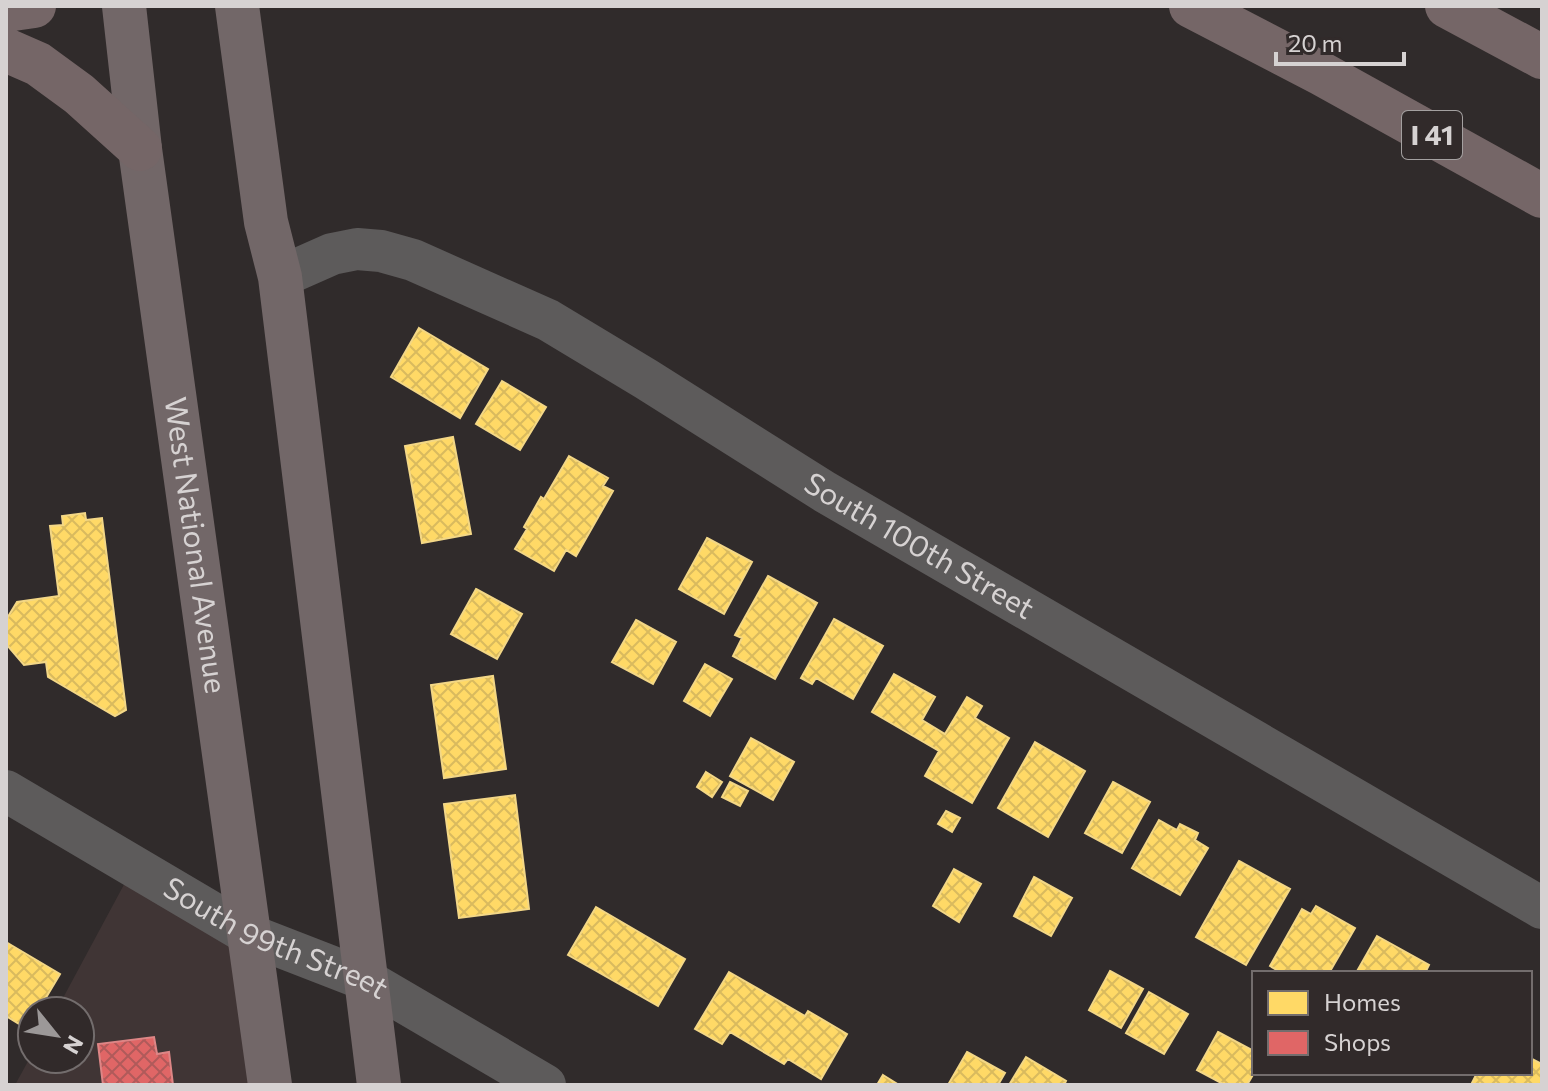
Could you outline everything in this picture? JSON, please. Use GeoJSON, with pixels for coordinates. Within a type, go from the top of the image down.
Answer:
{"type":"FeatureCollection","features":[{"type":"Feature","properties":{"kind":"highway"},"geometry":{"type":"LineString","coordinates":[[6,10],[34,6]]}},
{"type":"Feature","properties":{"kind":"highway","name":"I 41"},"geometry":{"type":"LineString","coordinates":[[1191,6],[1322,74],[1542,196]]}},
{"type":"Feature","properties":{"kind":"highway"},"geometry":{"type":"LineString","coordinates":[[1447,6],[1542,57]]}},
{"type":"Feature","properties":{"kind":"highway"},"geometry":{"type":"LineString","coordinates":[[6,50],[38,64],[79,94],[140,149]]}},
{"type":"Feature","properties":{"kind":"main road","name":"West National Avenue"},"geometry":{"type":"LineString","coordinates":[[124,6],[140,149],[270,1085]]}},
{"type":"Feature","properties":{"kind":"main road"},"geometry":{"type":"LineString","coordinates":[[237,6],[266,222],[280,277],[379,1085]]}},
{"type":"Feature","properties":{"kind":"street","name":"South 100th Street"},"geometry":{"type":"LineString","coordinates":[[280,277],[332,254],[357,249],[381,251],[413,260],[548,320],[825,492],[1542,908]]}},
{"type":"Feature","properties":{"kind":"street","name":"South 99th Street"},"geometry":{"type":"LineString","coordinates":[[6,791],[250,935],[366,980],[545,1085]]}},
{"type":"Feature","properties":{"kind":"shaded area"},"geometry":{"type":"Polygon","coordinates":[[[134,866],[250,935],[270,1085],[15,1085],[20,1075],[96,1075],[96,995],[65,995],[134,866]]]}},
{"type":"Feature","properties":{"kind":"building: Homes"},"geometry":{"type":"Polygon","coordinates":[[[419,328],[488,369],[460,418],[391,377],[419,328]]]}},
{"type":"Feature","properties":{"kind":"building: Homes"},"geometry":{"type":"Polygon","coordinates":[[[502,381],[546,407],[520,450],[476,424],[502,381]]]}},
{"type":"Feature","properties":{"kind":"building: Homes"},"geometry":{"type":"Polygon","coordinates":[[[453,437],[471,534],[422,543],[405,446],[453,437]]]}},
{"type":"Feature","properties":{"kind":"building: Homes"},"geometry":{"type":"Polygon","coordinates":[[[569,456],[608,478],[603,486],[613,491],[576,556],[566,550],[554,571],[515,549],[541,497],[544,499],[569,456]]]}},
{"type":"Feature","properties":{"kind":"building: Homes"},"geometry":{"type":"Polygon","coordinates":[[[85,513],[86,520],[102,518],[126,710],[115,716],[48,677],[46,662],[24,665],[6,644],[6,620],[17,602],[59,596],[50,526],[63,525],[62,516],[85,513]]]}},
{"type":"Feature","properties":{"kind":"building: Homes"},"geometry":{"type":"Polygon","coordinates":[[[707,538],[752,562],[724,614],[679,589],[707,538]]]}},
{"type":"Feature","properties":{"kind":"building: Homes"},"geometry":{"type":"Polygon","coordinates":[[[768,576],[817,603],[775,679],[733,656],[742,638],[735,635],[768,576]]]}},
{"type":"Feature","properties":{"kind":"building: Homes"},"geometry":{"type":"Polygon","coordinates":[[[476,589],[522,614],[497,659],[451,634],[476,589]]]}},
{"type":"Feature","properties":{"kind":"building: Homes"},"geometry":{"type":"Polygon","coordinates":[[[834,619],[883,646],[853,699],[816,678],[812,684],[801,678],[834,619]]]}},
{"type":"Feature","properties":{"kind":"building: Homes"},"geometry":{"type":"Polygon","coordinates":[[[636,620],[676,642],[653,684],[612,662],[636,620]]]}},
{"type":"Feature","properties":{"kind":"building: Homes"},"geometry":{"type":"Polygon","coordinates":[[[705,664],[732,679],[710,716],[684,701],[705,664]]]}},
{"type":"Feature","properties":{"kind":"building: Homes"},"geometry":{"type":"Polygon","coordinates":[[[894,674],[935,697],[922,720],[945,734],[967,697],[982,706],[975,718],[1009,738],[972,803],[925,776],[939,751],[872,712],[894,674]]]}},
{"type":"Feature","properties":{"kind":"building: Homes"},"geometry":{"type":"Polygon","coordinates":[[[493,676],[506,769],[444,778],[431,685],[493,676]]]}},
{"type":"Feature","properties":{"kind":"building: Homes"},"geometry":{"type":"Polygon","coordinates":[[[751,738],[794,762],[773,800],[730,776],[751,738]]]}},
{"type":"Feature","properties":{"kind":"building: Homes"},"geometry":{"type":"Polygon","coordinates":[[[1035,742],[1085,771],[1048,837],[998,808],[1035,742]]]}},
{"type":"Feature","properties":{"kind":"building: Homes"},"geometry":{"type":"Polygon","coordinates":[[[706,772],[722,782],[712,797],[697,787],[706,772]]]}},
{"type":"Feature","properties":{"kind":"building: Homes"},"geometry":{"type":"Polygon","coordinates":[[[730,782],[748,791],[740,806],[722,797],[730,782]]]}},
{"type":"Feature","properties":{"kind":"building: Homes"},"geometry":{"type":"Polygon","coordinates":[[[1113,782],[1150,802],[1122,853],[1085,833],[1113,782]]]}},
{"type":"Feature","properties":{"kind":"building: Homes"},"geometry":{"type":"Polygon","coordinates":[[[515,795],[529,909],[459,918],[444,804],[515,795]]]}},
{"type":"Feature","properties":{"kind":"building: Homes"},"geometry":{"type":"Polygon","coordinates":[[[946,811],[960,818],[952,832],[938,824],[946,811]]]}},
{"type":"Feature","properties":{"kind":"building: Homes"},"geometry":{"type":"Polygon","coordinates":[[[1159,820],[1177,830],[1180,824],[1198,833],[1195,840],[1208,848],[1180,895],[1132,868],[1159,820]]]}},
{"type":"Feature","properties":{"kind":"building: Homes"},"geometry":{"type":"Polygon","coordinates":[[[1239,861],[1290,889],[1246,965],[1196,937],[1239,861]]]}},
{"type":"Feature","properties":{"kind":"building: Homes"},"geometry":{"type":"Polygon","coordinates":[[[954,869],[981,884],[959,922],[933,906],[954,869]]]}},
{"type":"Feature","properties":{"kind":"building: Homes"},"geometry":{"type":"Polygon","coordinates":[[[1034,877],[1072,898],[1051,936],[1014,916],[1034,877]]]}},
{"type":"Feature","properties":{"kind":"building: Homes"},"geometry":{"type":"Polygon","coordinates":[[[1316,906],[1355,928],[1330,971],[1279,971],[1270,966],[1302,909],[1311,914],[1316,906]]]}},
{"type":"Feature","properties":{"kind":"building: Homes"},"geometry":{"type":"Polygon","coordinates":[[[596,907],[685,959],[658,1006],[568,955],[596,907]]]}},
{"type":"Feature","properties":{"kind":"building: Homes"},"geometry":{"type":"Polygon","coordinates":[[[1377,936],[1429,965],[1426,971],[1357,971],[1377,936]]]}},
{"type":"Feature","properties":{"kind":"building: Homes"},"geometry":{"type":"Polygon","coordinates":[[[6,942],[60,974],[48,995],[16,995],[16,1022],[6,1016],[6,942]]]}},
{"type":"Feature","properties":{"kind":"building: Homes"},"geometry":{"type":"Polygon","coordinates":[[[1110,971],[1143,989],[1121,1028],[1089,1010],[1110,971]]]}},
{"type":"Feature","properties":{"kind":"building: Homes"},"geometry":{"type":"Polygon","coordinates":[[[729,972],[805,1016],[808,1011],[847,1034],[821,1079],[788,1059],[784,1064],[730,1032],[722,1044],[695,1029],[729,972]]]}},
{"type":"Feature","properties":{"kind":"building: Homes"},"geometry":{"type":"Polygon","coordinates":[[[1149,992],[1188,1014],[1164,1054],[1126,1033],[1149,992]]]}},
{"type":"Feature","properties":{"kind":"building: Homes"},"geometry":{"type":"Polygon","coordinates":[[[1218,1032],[1252,1050],[1253,1075],[1247,1085],[1225,1085],[1197,1070],[1218,1032]]]}},
{"type":"Feature","properties":{"kind":"building: Homes"},"geometry":{"type":"Polygon","coordinates":[[[967,1052],[1005,1073],[998,1085],[948,1085],[967,1052]]]}},
{"type":"Feature","properties":{"kind":"building: Homes"},"geometry":{"type":"Polygon","coordinates":[[[1026,1057],[1066,1081],[1064,1085],[1009,1085],[1026,1057]]]}},
{"type":"Feature","properties":{"kind":"building: Homes"},"geometry":{"type":"Polygon","coordinates":[[[1532,1059],[1542,1064],[1542,1085],[1472,1083],[1476,1075],[1532,1075],[1532,1059]]]}},
{"type":"Feature","properties":{"kind":"building: Homes"},"geometry":{"type":"Polygon","coordinates":[[[883,1075],[899,1085],[877,1085],[883,1075]]]}},
{"type":"Feature","properties":{"kind":"building: Shops"},"geometry":{"type":"Polygon","coordinates":[[[154,1037],[157,1054],[169,1052],[173,1085],[103,1085],[98,1044],[154,1037]]]}}]}
